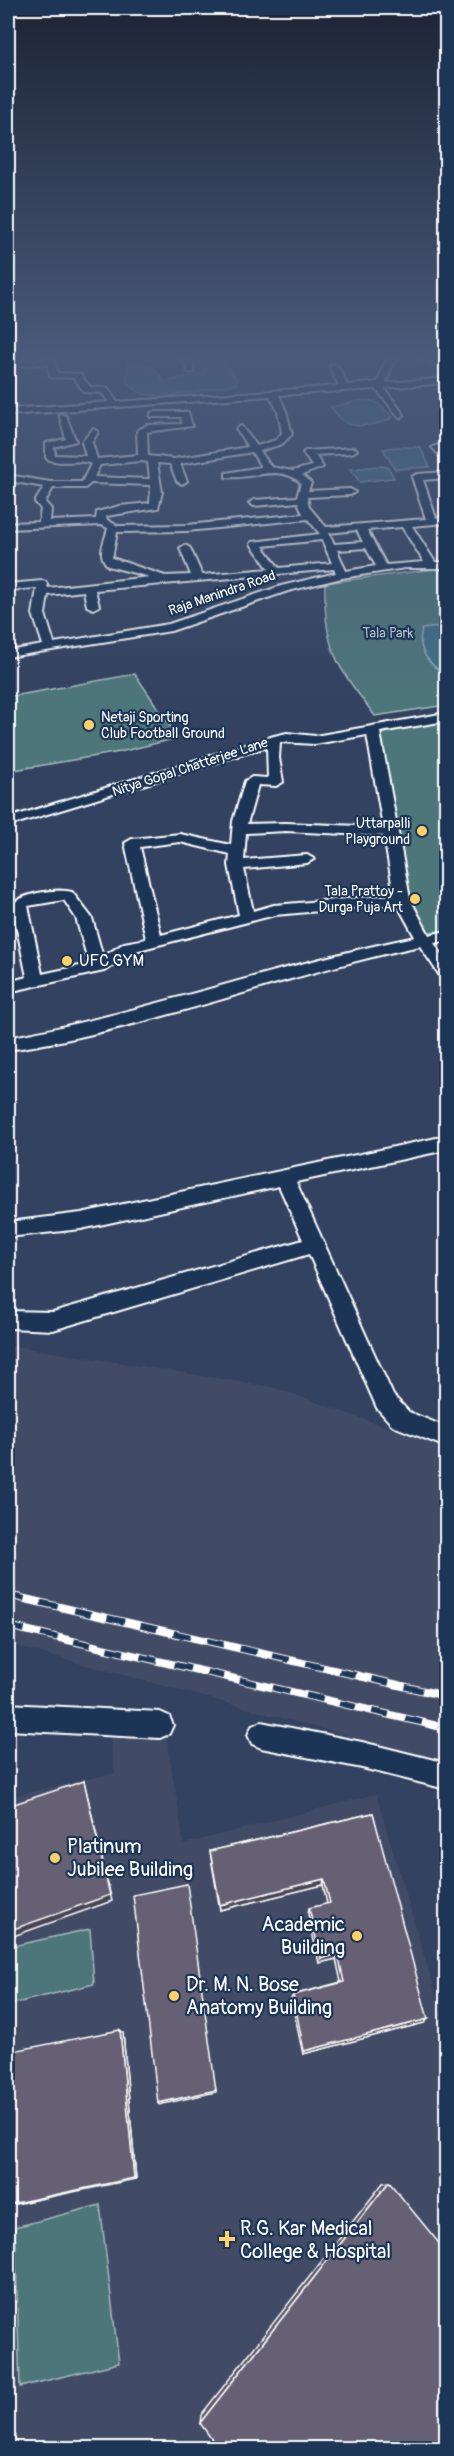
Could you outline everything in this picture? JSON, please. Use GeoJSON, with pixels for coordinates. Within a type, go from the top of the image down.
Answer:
{"type":"FeatureCollection","features":[{"type":"Feature","properties":{"kind":"street"},"geometry":{"type":"LineString","coordinates":[[8,478],[50,485],[85,485],[92,469]]}},
{"type":"Feature","properties":{"kind":"street"},"geometry":{"type":"LineString","coordinates":[[102,522],[101,514],[124,508],[154,506],[157,492],[151,469]]}},
{"type":"Feature","properties":{"kind":"street"},"geometry":{"type":"LineString","coordinates":[[177,469],[182,481]]}},
{"type":"Feature","properties":{"kind":"street"},"geometry":{"type":"LineString","coordinates":[[43,592],[163,579],[198,579],[276,572],[339,571],[326,538],[304,508],[303,496],[306,483],[294,474],[267,469],[229,475]]}},
{"type":"Feature","properties":{"kind":"street"},"geometry":{"type":"LineString","coordinates":[[294,474],[310,469]]}},
{"type":"Feature","properties":{"kind":"street"},"geometry":{"type":"LineString","coordinates":[[432,521],[417,477],[447,475]]}},
{"type":"Feature","properties":{"kind":"street"},"geometry":{"type":"LineString","coordinates":[[88,480],[154,482]]}},
{"type":"Feature","properties":{"kind":"street"},"geometry":{"type":"LineString","coordinates":[[44,524],[46,509],[40,502],[50,485]]}},
{"type":"Feature","properties":{"kind":"street"},"geometry":{"type":"LineString","coordinates":[[254,503],[350,492]]}},
{"type":"Feature","properties":{"kind":"street"},"geometry":{"type":"LineString","coordinates":[[124,508],[134,531]]}},
{"type":"Feature","properties":{"kind":"street"},"geometry":{"type":"LineString","coordinates":[[8,526],[102,522],[113,526],[113,529],[134,531],[310,516]]}},
{"type":"Feature","properties":{"kind":"street"},"geometry":{"type":"LineString","coordinates":[[276,572],[256,544],[326,538],[360,527],[447,520]]}},
{"type":"Feature","properties":{"kind":"street"},"geometry":{"type":"LineString","coordinates":[[405,523],[431,564]]}},
{"type":"Feature","properties":{"kind":"street"},"geometry":{"type":"LineString","coordinates":[[360,527],[382,568]]}},
{"type":"Feature","properties":{"kind":"street"},"geometry":{"type":"LineString","coordinates":[[113,529],[106,551],[107,560],[110,563],[143,570],[163,579]]}},
{"type":"Feature","properties":{"kind":"street"},"geometry":{"type":"LineString","coordinates":[[326,538],[370,545]]}},
{"type":"Feature","properties":{"kind":"street"},"geometry":{"type":"LineString","coordinates":[[185,548],[198,579]]}},
{"type":"Feature","properties":{"kind":"street"},"geometry":{"type":"LineString","coordinates":[[75,577],[102,573],[106,571],[110,563]]}},
{"type":"Feature","properties":{"kind":"street","name":"Raja Manindra Road"},"geometry":{"type":"LineString","coordinates":[[8,654],[171,627],[339,571],[431,564],[447,565]]}},
{"type":"Feature","properties":{"kind":"street"},"geometry":{"type":"LineString","coordinates":[[8,587],[42,584],[43,592],[38,606],[40,622],[50,647]]}},
{"type":"Feature","properties":{"kind":"street"},"geometry":{"type":"LineString","coordinates":[[89,588],[93,606]]}},
{"type":"Feature","properties":{"kind":"street","name":"Nitya Gopal Chatterjee Lane"},"geometry":{"type":"LineString","coordinates":[[8,822],[274,740],[287,737],[315,740],[447,717]]}},
{"type":"Feature","properties":{"kind":"street"},"geometry":{"type":"LineString","coordinates":[[373,729],[402,900],[424,940],[447,972]]}},
{"type":"Feature","properties":{"kind":"street"},"geometry":{"type":"LineString","coordinates":[[247,918],[237,858],[240,829],[252,781],[276,782],[272,758],[274,740]]}},
{"type":"Feature","properties":{"kind":"street"},"geometry":{"type":"LineString","coordinates":[[240,829],[286,827],[390,832]]}},
{"type":"Feature","properties":{"kind":"street"},"geometry":{"type":"LineString","coordinates":[[154,941],[132,843],[180,838],[237,858],[307,859]]}},
{"type":"Feature","properties":{"kind":"street"},"geometry":{"type":"LineString","coordinates":[[36,982],[20,905],[26,901],[67,895],[72,899],[84,919],[98,967]]}},
{"type":"Feature","properties":{"kind":"street"},"geometry":{"type":"LineString","coordinates":[[8,987],[98,967],[130,947],[274,910],[402,900]]}},
{"type":"Feature","properties":{"kind":"street"},"geometry":{"type":"LineString","coordinates":[[8,1044],[55,1036],[172,1008],[424,940],[447,936]]}},
{"type":"Feature","properties":{"kind":"street"},"geometry":{"type":"LineString","coordinates":[[8,1229],[81,1221],[447,1143]]}},
{"type":"Feature","properties":{"kind":"street"},"geometry":{"type":"LineString","coordinates":[[284,1177],[312,1245],[385,1401],[401,1419],[447,1437]]}},
{"type":"Feature","properties":{"kind":"street"},"geometry":{"type":"LineString","coordinates":[[8,1320],[53,1321],[312,1245]]}},
{"type":"Feature","properties":{"kind":"street"},"geometry":{"type":"LineString","coordinates":[[8,1717],[160,1725]]}},
{"type":"Feature","properties":{"kind":"street"},"geometry":{"type":"LineString","coordinates":[[261,1735],[362,1755],[447,1776]]}},
{"type":"Feature","properties":{"kind":"shaded area"},"geometry":{"type":"Polygon","coordinates":[[[350,469],[389,469],[394,478],[360,482],[350,469]]]}},
{"type":"Feature","properties":{"kind":"shaded area"},"geometry":{"type":"Polygon","coordinates":[[[446,626],[446,675],[425,656],[421,636],[422,629],[446,626]]]}},
{"type":"Feature","properties":{"kind":"shaded area"},"geometry":{"type":"Polygon","coordinates":[[[8,1345],[273,1387],[446,1448],[446,1762],[8,1644],[8,1345]]]}},
{"type":"Feature","properties":{"kind":"shaded area","name":"R.G. Kar Medical College & Hospital"},"geometry":{"type":"Polygon","coordinates":[[[108,1725],[165,1728],[184,1844],[376,1794],[446,2029],[446,2448],[8,2448],[8,1797],[115,1773],[108,1725]]]}},
{"type":"Feature","properties":{"kind":"green space","name":"Tala Park"},"geometry":{"type":"Polygon","coordinates":[[[435,569],[446,571],[446,705],[375,716],[351,683],[335,655],[327,625],[325,583],[435,569]]]}},
{"type":"Feature","properties":{"kind":"green space","name":"Netaji Sporting Club Football Ground"},"geometry":{"type":"Polygon","coordinates":[[[135,674],[178,738],[120,752],[8,771],[8,697],[135,674]]]}},
{"type":"Feature","properties":{"kind":"green space","name":"Uttarpalli Playground"},"geometry":{"type":"Polygon","coordinates":[[[446,720],[446,931],[425,932],[407,899],[380,734],[446,720]]]}},
{"type":"Feature","properties":{"kind":"green space"},"geometry":{"type":"Polygon","coordinates":[[[90,1929],[94,1984],[8,2005],[8,1947],[90,1929]]]}},
{"type":"Feature","properties":{"kind":"green space"},"geometry":{"type":"Polygon","coordinates":[[[100,2205],[119,2363],[20,2387],[15,2227],[100,2205]]]}},
{"type":"Feature","properties":{"kind":"building","name":"Platinum Jubilee Building"},"geometry":{"type":"Polygon","coordinates":[[[84,1781],[110,1895],[8,1931],[8,1806],[84,1781]]]}},
{"type":"Feature","properties":{"kind":"building","name":"Academic Building"},"geometry":{"type":"Polygon","coordinates":[[[373,1813],[428,2019],[304,2051],[293,1995],[344,1982],[338,1954],[321,1959],[309,1908],[330,1903],[324,1879],[220,1905],[210,1851],[373,1813]]]}},
{"type":"Feature","properties":{"kind":"building","name":"Dr. M. N. Bose Anatomy Building"},"geometry":{"type":"Polygon","coordinates":[[[187,1884],[216,2090],[158,2103],[133,1895],[187,1884]]]}},
{"type":"Feature","properties":{"kind":"building"},"geometry":{"type":"Polygon","coordinates":[[[120,2030],[134,2178],[11,2204],[8,2052],[120,2030]]]}},
{"type":"Feature","properties":{"kind":"building"},"geometry":{"type":"Polygon","coordinates":[[[389,2182],[447,2253],[447,2448],[218,2448],[200,2423],[389,2182]]]}},
{"type":"Feature","properties":{"kind":"railway"},"geometry":{"type":"LineString","coordinates":[[8,1595],[446,1696]]}},
{"type":"Feature","properties":{"kind":"railway"},"geometry":{"type":"LineString","coordinates":[[8,1626],[446,1728]]}},
{"type":"Feature","properties":{"kind":"place","name":"Netaji Sporting Club Football Ground"},"geometry":{"type":"Point","coordinates":[89,725]}},
{"type":"Feature","properties":{"kind":"place","name":"Uttarpalli Playground"},"geometry":{"type":"Point","coordinates":[422,831]}},
{"type":"Feature","properties":{"kind":"place","name":"Tala Prattoy - Durga Puja Art"},"geometry":{"type":"Point","coordinates":[415,899]}},
{"type":"Feature","properties":{"kind":"place","name":"UFC GYM"},"geometry":{"type":"Point","coordinates":[67,961]}},
{"type":"Feature","properties":{"kind":"place","name":"Platinum Jubilee Building"},"geometry":{"type":"Point","coordinates":[55,1858]}},
{"type":"Feature","properties":{"kind":"place","name":"Academic Building"},"geometry":{"type":"Point","coordinates":[357,1936]}},
{"type":"Feature","properties":{"kind":"place","name":"Dr. M. N. Bose Anatomy Building"},"geometry":{"type":"Point","coordinates":[174,1996]}},
{"type":"Feature","properties":{"kind":"place","name":"R.G. Kar Medical College & Hospital"},"geometry":{"type":"Point","coordinates":[227,2239]}}]}
